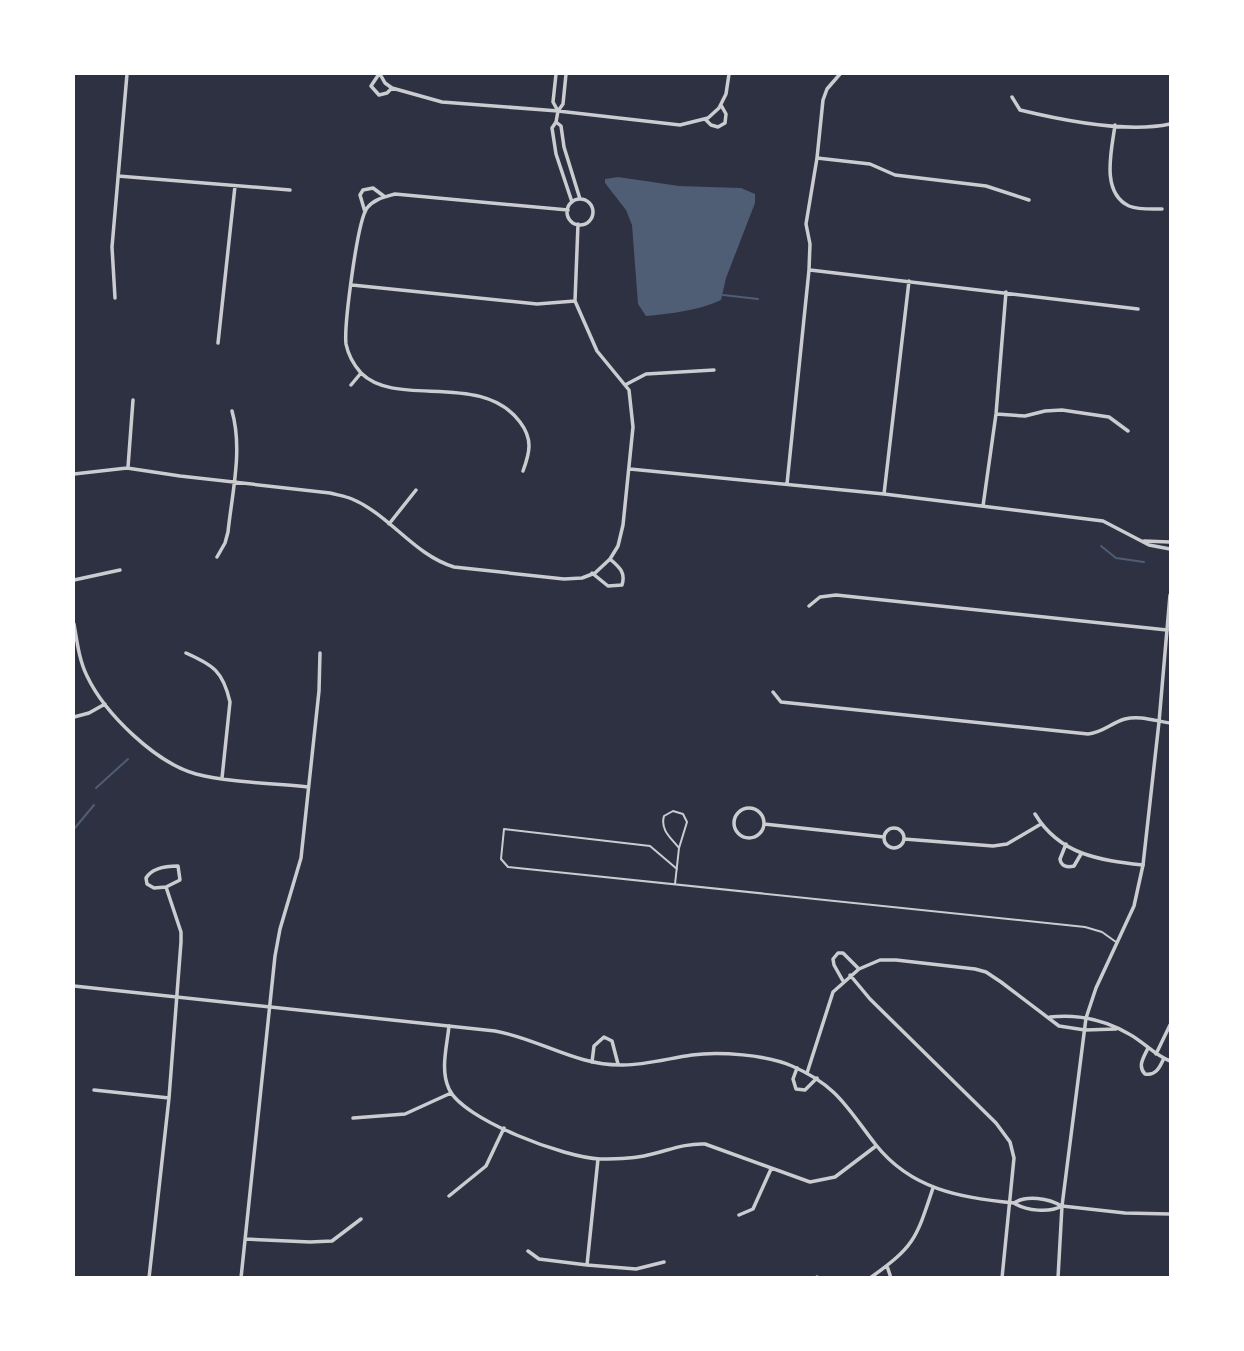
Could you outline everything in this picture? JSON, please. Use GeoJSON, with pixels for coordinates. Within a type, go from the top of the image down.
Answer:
{"type":"FeatureCollection","features":[{"type":"Feature","properties":{"kind":"street"},"geometry":{"type":"LineString","coordinates":[[115,298],[112,247],[127,74]]}},
{"type":"Feature","properties":{"kind":"street"},"geometry":{"type":"LineString","coordinates":[[392,88],[379,95],[374,93],[371,86],[379,74],[392,88],[442,102],[558,111],[680,125],[705,119],[721,105],[729,74]]}},
{"type":"Feature","properties":{"kind":"street"},"geometry":{"type":"LineString","coordinates":[[556,74],[553,102],[558,111]]}},
{"type":"Feature","properties":{"kind":"street"},"geometry":{"type":"LineString","coordinates":[[566,74],[563,104],[552,128],[556,155],[572,202]]}},
{"type":"Feature","properties":{"kind":"street"},"geometry":{"type":"LineString","coordinates":[[786,484],[809,270],[810,244],[806,223],[817,158],[822,100],[827,89],[840,74]]}},
{"type":"Feature","properties":{"kind":"street"},"geometry":{"type":"LineString","coordinates":[[1012,97],[1020,110],[1057,119],[1151,127],[1171,124]]}},
{"type":"Feature","properties":{"kind":"street"},"geometry":{"type":"LineString","coordinates":[[705,119],[710,125],[718,127],[725,123],[726,114],[721,105]]}},
{"type":"Feature","properties":{"kind":"street"},"geometry":{"type":"LineString","coordinates":[[556,122],[561,126],[580,199]]}},
{"type":"Feature","properties":{"kind":"street"},"geometry":{"type":"LineString","coordinates":[[1115,125],[1110,175],[1115,191],[1121,200],[1133,207],[1162,209]]}},
{"type":"Feature","properties":{"kind":"street"},"geometry":{"type":"LineString","coordinates":[[817,158],[870,164],[895,174],[986,186],[1029,200]]}},
{"type":"Feature","properties":{"kind":"street"},"geometry":{"type":"LineString","coordinates":[[117,176],[290,190]]}},
{"type":"Feature","properties":{"kind":"street"},"geometry":{"type":"LineString","coordinates":[[218,343],[235,186]]}},
{"type":"Feature","properties":{"kind":"street"},"geometry":{"type":"LineString","coordinates":[[365,212],[360,195],[363,190],[373,188],[385,197]]}},
{"type":"Feature","properties":{"kind":"street"},"geometry":{"type":"LineString","coordinates":[[523,471],[530,452],[530,439],[517,418],[498,402],[477,395],[385,385],[361,373],[346,345],[356,242],[365,212],[378,199],[396,194],[568,210]]}},
{"type":"Feature","properties":{"kind":"street"},"geometry":{"type":"LineString","coordinates":[[580,199],[588,202],[593,212],[590,220],[578,224],[571,220],[568,210],[572,202],[580,199]]}},
{"type":"Feature","properties":{"kind":"street"},"geometry":{"type":"LineString","coordinates":[[74,474],[127,468],[330,493],[352,499],[389,524],[412,544],[441,563],[454,568],[564,579],[582,578],[610,559],[621,537],[630,469],[633,415],[629,390],[597,351],[575,301],[578,224]]}},
{"type":"Feature","properties":{"kind":"street"},"geometry":{"type":"LineString","coordinates":[[809,270],[1138,309]]}},
{"type":"Feature","properties":{"kind":"street"},"geometry":{"type":"LineString","coordinates":[[884,494],[909,281]]}},
{"type":"Feature","properties":{"kind":"street"},"geometry":{"type":"LineString","coordinates":[[352,285],[537,304],[575,301]]}},
{"type":"Feature","properties":{"kind":"street"},"geometry":{"type":"LineString","coordinates":[[983,506],[996,414],[1006,292]]}},
{"type":"Feature","properties":{"kind":"street"},"geometry":{"type":"LineString","coordinates":[[625,385],[646,374],[714,370]]}},
{"type":"Feature","properties":{"kind":"street"},"geometry":{"type":"LineString","coordinates":[[351,385],[361,373]]}},
{"type":"Feature","properties":{"kind":"street"},"geometry":{"type":"LineString","coordinates":[[127,468],[133,400]]}},
{"type":"Feature","properties":{"kind":"street"},"geometry":{"type":"LineString","coordinates":[[996,414],[1025,416],[1062,410],[1109,417],[1128,431]]}},
{"type":"Feature","properties":{"kind":"street"},"geometry":{"type":"LineString","coordinates":[[217,557],[228,532],[238,436],[232,411]]}},
{"type":"Feature","properties":{"kind":"street"},"geometry":{"type":"LineString","coordinates":[[630,469],[884,494],[1103,521],[1149,545],[1171,549]]}},
{"type":"Feature","properties":{"kind":"street"},"geometry":{"type":"LineString","coordinates":[[389,524],[416,490]]}},
{"type":"Feature","properties":{"kind":"street"},"geometry":{"type":"LineString","coordinates":[[1142,541],[1171,542]]}},
{"type":"Feature","properties":{"kind":"street"},"geometry":{"type":"LineString","coordinates":[[592,573],[608,586],[622,585],[622,569],[610,559]]}},
{"type":"Feature","properties":{"kind":"street"},"geometry":{"type":"LineString","coordinates":[[74,580],[120,570]]}},
{"type":"Feature","properties":{"kind":"street"},"geometry":{"type":"LineString","coordinates":[[809,606],[820,597],[836,595],[1167,630]]}},
{"type":"Feature","properties":{"kind":"street"},"geometry":{"type":"LineString","coordinates":[[1058,1278],[1062,1206],[1086,1018],[1096,988],[1134,906],[1143,865],[1160,722],[1171,595]]}},
{"type":"Feature","properties":{"kind":"street"},"geometry":{"type":"LineString","coordinates":[[74,624],[86,675],[105,704],[143,744],[160,757],[177,767],[198,774],[309,787]]}},
{"type":"Feature","properties":{"kind":"street"},"geometry":{"type":"LineString","coordinates":[[186,653],[215,667],[228,694],[230,702],[222,778]]}},
{"type":"Feature","properties":{"kind":"street"},"geometry":{"type":"LineString","coordinates":[[241,1278],[275,956],[280,929],[302,858],[320,691],[320,653]]}},
{"type":"Feature","properties":{"kind":"street"},"geometry":{"type":"LineString","coordinates":[[773,692],[781,702],[1088,734],[1098,733],[1122,720],[1137,717],[1171,723]]}},
{"type":"Feature","properties":{"kind":"street"},"geometry":{"type":"LineString","coordinates":[[74,718],[105,704]]}},
{"type":"Feature","properties":{"kind":"street"},"geometry":{"type":"LineString","coordinates":[[749,809],[761,814],[764,824],[757,836],[747,838],[739,833],[735,824],[737,816],[749,809]]}},
{"type":"Feature","properties":{"kind":"street"},"geometry":{"type":"LineString","coordinates":[[1035,814],[1041,824],[1081,854],[1106,861],[1143,865]]}},
{"type":"Feature","properties":{"kind":"street"},"geometry":{"type":"LineString","coordinates":[[764,824],[884,837]]}},
{"type":"Feature","properties":{"kind":"street"},"geometry":{"type":"LineString","coordinates":[[904,839],[993,846],[1007,844],[1041,824]]}},
{"type":"Feature","properties":{"kind":"street"},"geometry":{"type":"LineString","coordinates":[[895,828],[901,831],[904,839],[901,845],[892,848],[887,845],[884,837],[888,830],[895,828]]}},
{"type":"Feature","properties":{"kind":"street"},"geometry":{"type":"LineString","coordinates":[[1066,844],[1060,859],[1066,867],[1074,866],[1081,854]]}},
{"type":"Feature","properties":{"kind":"street"},"geometry":{"type":"LineString","coordinates":[[178,866],[180,880],[166,887],[154,888],[147,884],[146,878],[149,873],[178,866]]}},
{"type":"Feature","properties":{"kind":"street"},"geometry":{"type":"LineString","coordinates":[[124,1278],[147,1278],[169,1098],[181,932],[166,887]]}},
{"type":"Feature","properties":{"kind":"street"},"geometry":{"type":"LineString","coordinates":[[843,981],[834,965],[833,959],[838,953],[843,953],[859,969]]}},
{"type":"Feature","properties":{"kind":"street"},"geometry":{"type":"LineString","coordinates":[[807,1073],[833,992],[850,975],[880,960],[986,972],[1059,1026],[1085,1030],[1116,1029]]}},
{"type":"Feature","properties":{"kind":"street"},"geometry":{"type":"LineString","coordinates":[[850,975],[870,999],[996,1124],[1010,1142],[1014,1158],[1012,1202],[1002,1278]]}},
{"type":"Feature","properties":{"kind":"street"},"geometry":{"type":"LineString","coordinates":[[74,986],[177,995],[513,1034],[569,1057],[618,1065],[707,1054],[750,1056],[797,1068],[817,1078],[844,1100],[876,1146],[903,1172],[933,1188],[967,1198],[1012,1202],[1021,1207],[1053,1211],[1062,1206]]}},
{"type":"Feature","properties":{"kind":"street"},"geometry":{"type":"LineString","coordinates":[[1048,1017],[1063,1015],[1104,1021],[1171,1061]]}},
{"type":"Feature","properties":{"kind":"street"},"geometry":{"type":"LineString","coordinates":[[449,1026],[445,1071],[451,1093],[463,1107],[554,1150],[598,1159],[644,1156],[695,1143],[705,1144],[735,1153],[800,1180],[822,1181],[835,1177],[876,1146]]}},
{"type":"Feature","properties":{"kind":"street"},"geometry":{"type":"LineString","coordinates":[[1156,1054],[1171,1026]]}},
{"type":"Feature","properties":{"kind":"street"},"geometry":{"type":"LineString","coordinates":[[592,1062],[594,1046],[604,1037],[612,1041],[618,1065]]}},
{"type":"Feature","properties":{"kind":"street"},"geometry":{"type":"LineString","coordinates":[[1148,1048],[1141,1063],[1146,1074],[1157,1072],[1164,1058]]}},
{"type":"Feature","properties":{"kind":"street"},"geometry":{"type":"LineString","coordinates":[[797,1068],[793,1079],[796,1089],[805,1090],[817,1078]]}},
{"type":"Feature","properties":{"kind":"street"},"geometry":{"type":"LineString","coordinates":[[94,1090],[169,1098]]}},
{"type":"Feature","properties":{"kind":"street"},"geometry":{"type":"LineString","coordinates":[[353,1118],[405,1114],[451,1093]]}},
{"type":"Feature","properties":{"kind":"street"},"geometry":{"type":"LineString","coordinates":[[449,1196],[486,1166],[503,1128]]}},
{"type":"Feature","properties":{"kind":"street"},"geometry":{"type":"LineString","coordinates":[[587,1265],[598,1159]]}},
{"type":"Feature","properties":{"kind":"street"},"geometry":{"type":"LineString","coordinates":[[738,1215],[753,1209],[771,1169]]}},
{"type":"Feature","properties":{"kind":"street"},"geometry":{"type":"LineString","coordinates":[[870,1278],[903,1253],[916,1236],[933,1188]]}},
{"type":"Feature","properties":{"kind":"street"},"geometry":{"type":"LineString","coordinates":[[1012,1202],[1021,1198],[1125,1213],[1171,1214]]}},
{"type":"Feature","properties":{"kind":"street"},"geometry":{"type":"LineString","coordinates":[[245,1238],[332,1241],[361,1219]]}},
{"type":"Feature","properties":{"kind":"street"},"geometry":{"type":"LineString","coordinates":[[528,1251],[539,1259],[636,1269],[664,1262]]}},
{"type":"Feature","properties":{"kind":"street"},"geometry":{"type":"LineString","coordinates":[[887,1266],[891,1278]]}},
{"type":"Feature","properties":{"kind":"lane"},"geometry":{"type":"LineString","coordinates":[[675,885],[679,848],[687,820],[683,814],[673,811],[664,816],[662,823],[664,830],[679,848]]}},
{"type":"Feature","properties":{"kind":"lane"},"geometry":{"type":"LineString","coordinates":[[677,869],[650,846],[504,829],[501,859],[508,867],[1085,927],[1102,932],[1117,943]]}},
{"type":"Feature","properties":{"kind":"water"},"geometry":{"type":"Polygon","coordinates":[[[618,177],[679,186],[741,188],[755,194],[755,203],[726,278],[721,300],[694,309],[646,316],[638,304],[632,225],[626,210],[605,183],[605,179],[618,177]]]}},
{"type":"Feature","properties":{"kind":"waterway"},"geometry":{"type":"LineString","coordinates":[[723,295],[758,299]]}},
{"type":"Feature","properties":{"kind":"waterway"},"geometry":{"type":"LineString","coordinates":[[1101,546],[1116,558],[1144,562]]}},
{"type":"Feature","properties":{"kind":"waterway"},"geometry":{"type":"LineString","coordinates":[[96,788],[128,759]]}},
{"type":"Feature","properties":{"kind":"waterway"},"geometry":{"type":"LineString","coordinates":[[74,829],[94,805]]}}]}
